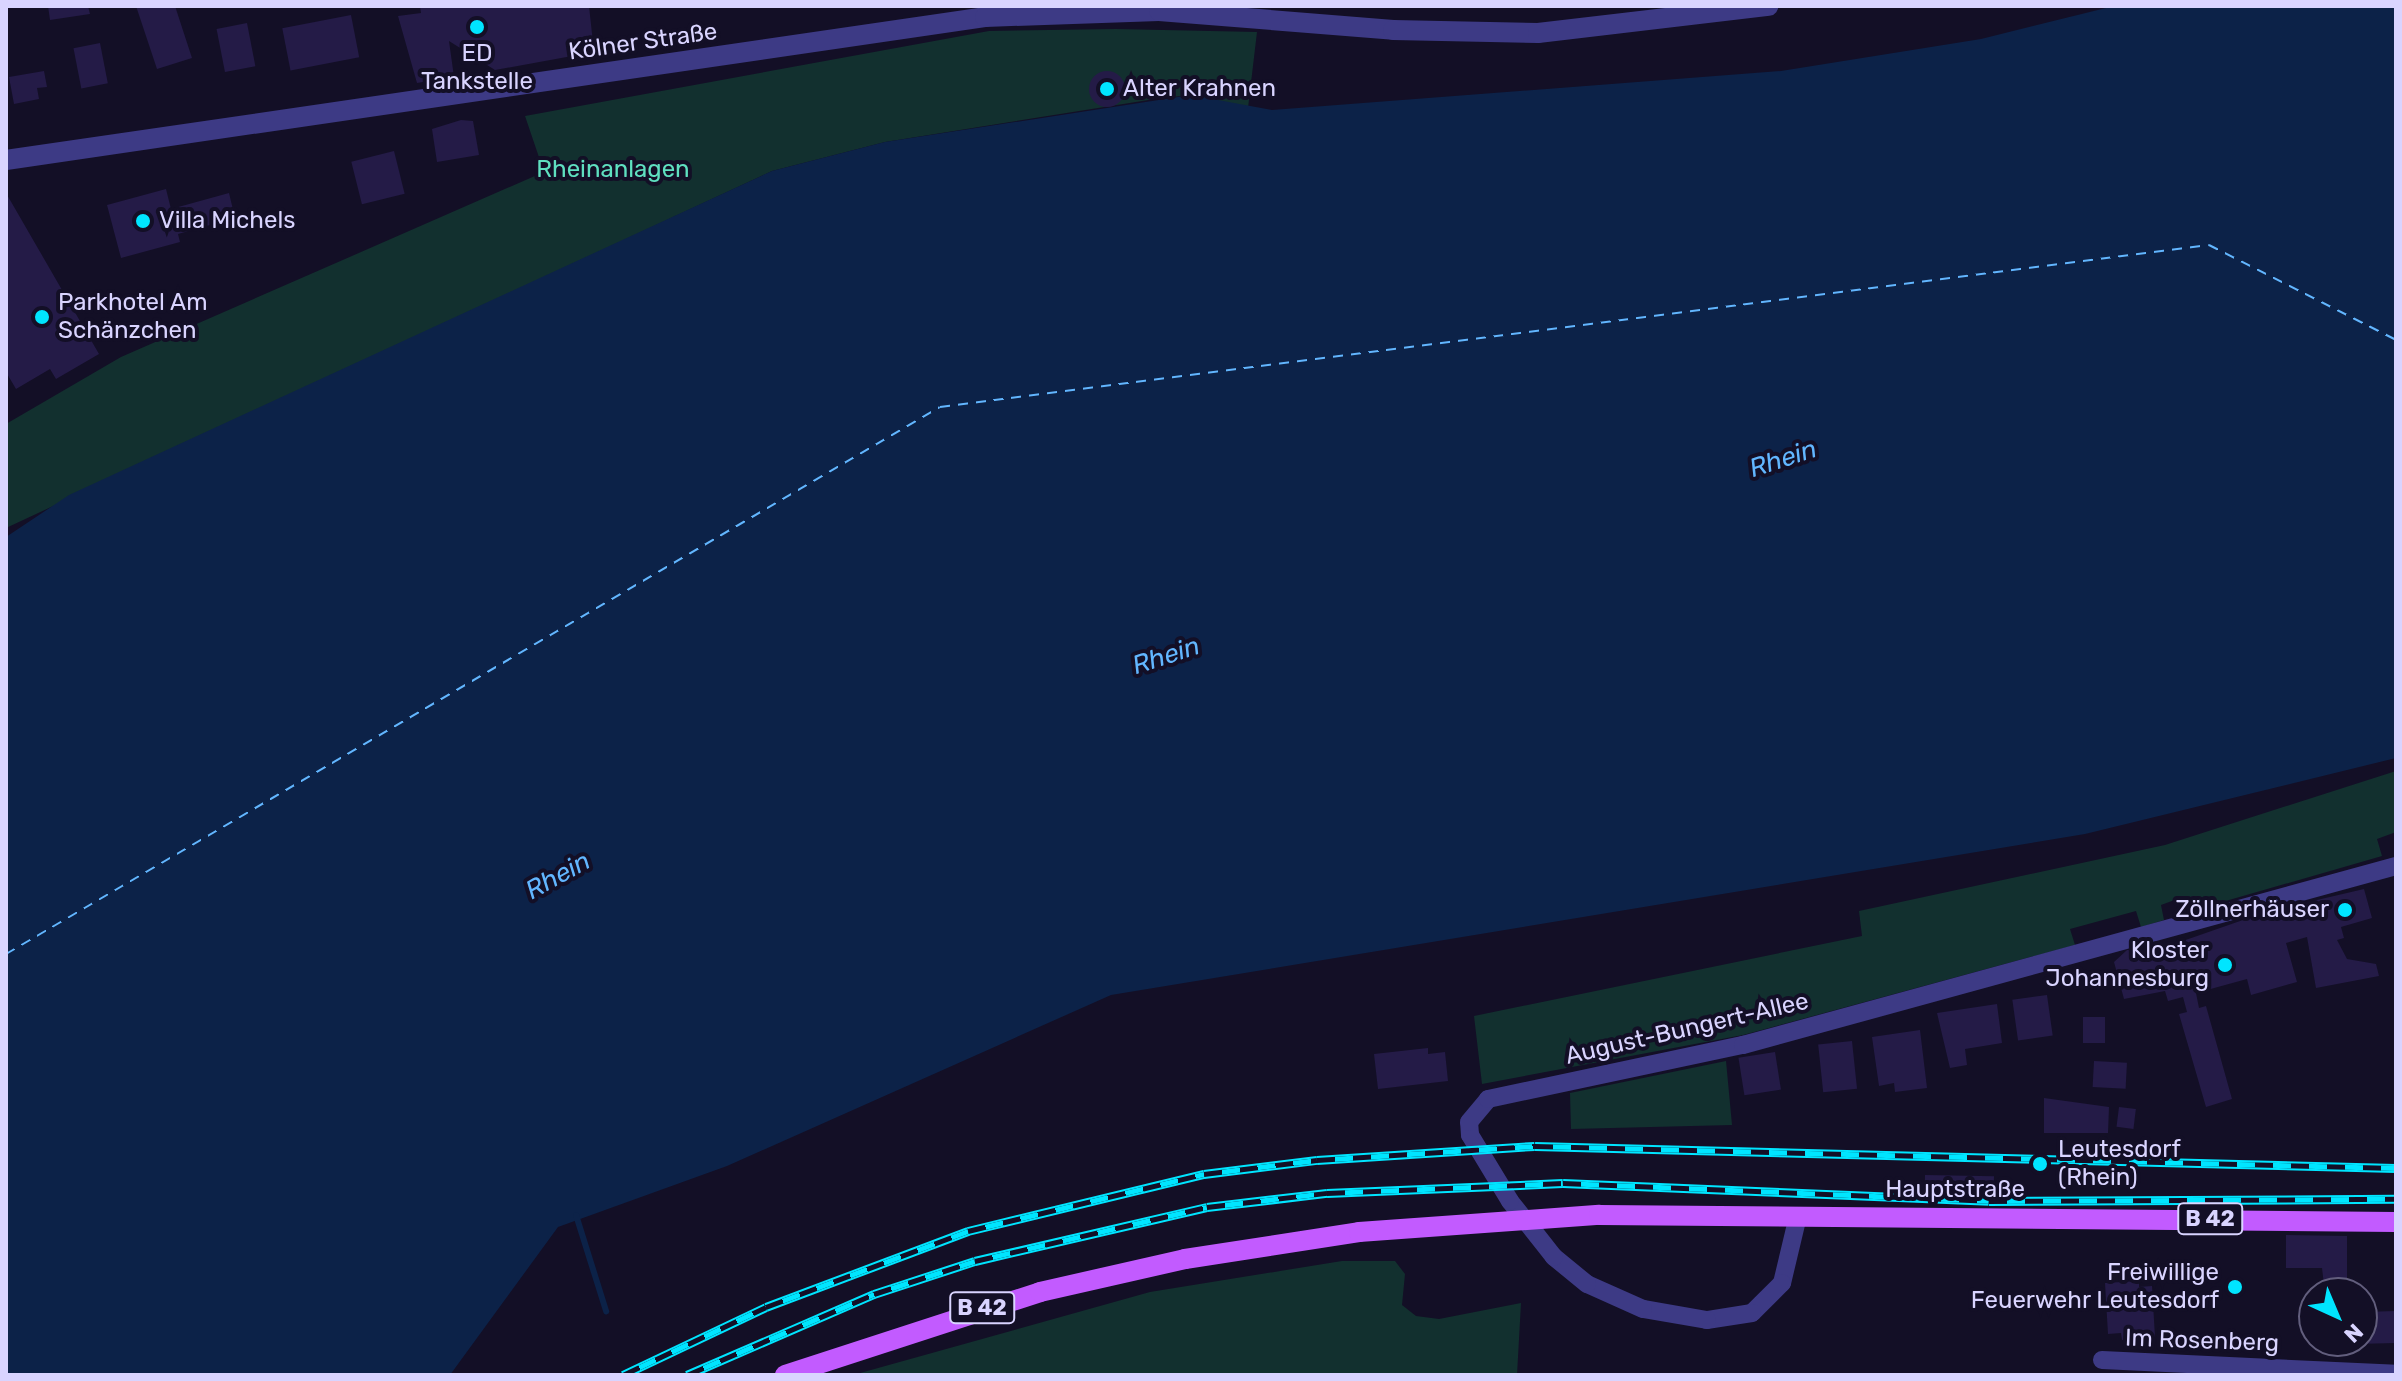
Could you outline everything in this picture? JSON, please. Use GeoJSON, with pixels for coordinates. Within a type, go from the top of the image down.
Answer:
{"type":"FeatureCollection","features":[{"type":"Feature","properties":{"kind":"main road","name":"Hauptstraße"},"geometry":{"type":"LineString","coordinates":[[785,1375],[968,1312],[1112,1274],[1359,1232],[1542,1217],[1798,1216],[2396,1222]]}},
{"type":"Feature","properties":{"kind":"street","name":"Kölner Straße"},"geometry":{"type":"LineString","coordinates":[[6,160],[985,17],[1159,11],[1393,30],[1538,33],[1768,6]]}},
{"type":"Feature","properties":{"kind":"street","name":"August-Bungert-Allee"},"geometry":{"type":"LineString","coordinates":[[1798,1216],[1782,1283],[1752,1313],[1707,1320],[1643,1309],[1587,1284],[1546,1249],[1510,1201],[1470,1135],[1469,1122],[1488,1099],[1743,1045],[2396,866]]}},
{"type":"Feature","properties":{"kind":"street","name":"Im Rosenberg"},"geometry":{"type":"LineString","coordinates":[[2102,1360],[2396,1374]]}},
{"type":"Feature","properties":{"kind":"green space","name":"Rheinanlagen"},"geometry":{"type":"Polygon","coordinates":[[[1116,29],[1257,32],[1248,108],[1191,95],[1161,98],[885,142],[772,171],[6,528],[6,424],[121,357],[544,172],[525,116],[989,31],[1116,29]]]}},
{"type":"Feature","properties":{"kind":"green space"},"geometry":{"type":"Polygon","coordinates":[[[2396,771],[2396,832],[2377,839],[2382,856],[2184,913],[2180,898],[2161,905],[2164,920],[2141,927],[2136,911],[2070,929],[2075,945],[1743,1035],[1482,1084],[1474,1016],[1862,936],[1859,911],[2165,845],[2396,771]]]}},
{"type":"Feature","properties":{"kind":"green space"},"geometry":{"type":"Polygon","coordinates":[[[1726,1061],[1732,1125],[1571,1129],[1570,1093],[1726,1061]]]}},
{"type":"Feature","properties":{"kind":"green space"},"geometry":{"type":"Polygon","coordinates":[[[1342,1261],[1395,1261],[1405,1274],[1402,1305],[1416,1316],[1439,1319],[1521,1303],[1517,1375],[853,1375],[1150,1292],[1342,1261]]]}},
{"type":"Feature","properties":{"kind":"water","name":"Rhein"},"geometry":{"type":"Polygon","coordinates":[[[2114,6],[2396,6],[2396,758],[2085,834],[1111,995],[727,1166],[558,1227],[450,1375],[6,1375],[6,537],[69,495],[772,171],[885,142],[1191,95],[1272,110],[1781,71],[1981,39],[2114,6]]]}},
{"type":"Feature","properties":{"kind":"building"},"geometry":{"type":"Polygon","coordinates":[[[48,6],[88,6],[90,14],[50,20],[48,6]]]}},
{"type":"Feature","properties":{"kind":"building"},"geometry":{"type":"Polygon","coordinates":[[[136,6],[175,6],[192,58],[157,69],[136,6]]]}},
{"type":"Feature","properties":{"kind":"building"},"geometry":{"type":"Polygon","coordinates":[[[420,6],[589,6],[594,52],[495,70],[449,41],[454,77],[417,83],[398,16],[421,13],[420,6]]]}},
{"type":"Feature","properties":{"kind":"building"},"geometry":{"type":"Polygon","coordinates":[[[351,15],[359,57],[290,71],[282,28],[351,15]]]}},
{"type":"Feature","properties":{"kind":"building"},"geometry":{"type":"Polygon","coordinates":[[[247,23],[255,66],[225,72],[217,29],[247,23]]]}},
{"type":"Feature","properties":{"kind":"building"},"geometry":{"type":"Polygon","coordinates":[[[100,43],[108,83],[81,88],[73,48],[100,43]]]}},
{"type":"Feature","properties":{"kind":"building"},"geometry":{"type":"Polygon","coordinates":[[[44,71],[47,87],[37,88],[39,99],[14,104],[9,77],[44,71]]]}},
{"type":"Feature","properties":{"kind":"building","name":"Alter Krahnen"},"geometry":{"type":"Polygon","coordinates":[[[1107,71],[1119,77],[1125,89],[1119,101],[1107,107],[1095,101],[1089,89],[1095,77],[1107,71]]]}},
{"type":"Feature","properties":{"kind":"building"},"geometry":{"type":"Polygon","coordinates":[[[461,120],[473,121],[479,155],[437,162],[432,129],[461,120]]]}},
{"type":"Feature","properties":{"kind":"building"},"geometry":{"type":"Polygon","coordinates":[[[394,151],[405,194],[362,204],[351,162],[394,151]]]}},
{"type":"Feature","properties":{"kind":"building","name":"Villa Michels"},"geometry":{"type":"Polygon","coordinates":[[[166,189],[171,209],[229,193],[235,218],[178,234],[180,242],[121,258],[107,205],[166,189]]]}},
{"type":"Feature","properties":{"kind":"building","name":"Parkhotel Am Schänzchen"},"geometry":{"type":"Polygon","coordinates":[[[6,193],[99,354],[56,379],[50,369],[16,389],[6,372],[6,193]]]}},
{"type":"Feature","properties":{"kind":"building"},"geometry":{"type":"Polygon","coordinates":[[[2364,889],[2372,918],[2341,927],[2344,938],[2337,940],[2347,959],[2376,964],[2379,976],[2316,988],[2307,937],[2286,943],[2297,982],[2251,995],[2247,979],[2196,993],[2199,1008],[2206,1006],[2232,1099],[2206,1107],[2179,1014],[2187,1012],[2183,997],[2168,1001],[2165,991],[2124,999],[2114,962],[2127,950],[2154,951],[2266,912],[2364,889]]]}},
{"type":"Feature","properties":{"kind":"building"},"geometry":{"type":"Polygon","coordinates":[[[2047,995],[2053,1036],[2018,1040],[2012,1000],[2047,995]]]}},
{"type":"Feature","properties":{"kind":"building"},"geometry":{"type":"Polygon","coordinates":[[[1997,1004],[2002,1043],[1965,1049],[1967,1065],[1950,1068],[1937,1013],[1997,1004]]]}},
{"type":"Feature","properties":{"kind":"building"},"geometry":{"type":"Polygon","coordinates":[[[2083,1017],[2105,1017],[2105,1043],[2083,1043],[2083,1017]]]}},
{"type":"Feature","properties":{"kind":"building"},"geometry":{"type":"Polygon","coordinates":[[[1920,1030],[1927,1088],[1895,1092],[1894,1083],[1879,1086],[1872,1037],[1920,1030]]]}},
{"type":"Feature","properties":{"kind":"building"},"geometry":{"type":"Polygon","coordinates":[[[1852,1041],[1857,1089],[1823,1092],[1818,1045],[1852,1041]]]}},
{"type":"Feature","properties":{"kind":"building"},"geometry":{"type":"Polygon","coordinates":[[[1428,1048],[1428,1054],[1445,1052],[1448,1081],[1378,1089],[1374,1054],[1428,1048]]]}},
{"type":"Feature","properties":{"kind":"building"},"geometry":{"type":"Polygon","coordinates":[[[1775,1052],[1781,1090],[1744,1095],[1738,1058],[1775,1052]]]}},
{"type":"Feature","properties":{"kind":"building"},"geometry":{"type":"Polygon","coordinates":[[[2094,1061],[2127,1063],[2126,1089],[2093,1087],[2094,1061]]]}},
{"type":"Feature","properties":{"kind":"building"},"geometry":{"type":"Polygon","coordinates":[[[2044,1098],[2109,1107],[2108,1133],[2044,1133],[2044,1098]]]}},
{"type":"Feature","properties":{"kind":"building"},"geometry":{"type":"Polygon","coordinates":[[[2119,1107],[2136,1109],[2133,1129],[2117,1127],[2119,1107]]]}},
{"type":"Feature","properties":{"kind":"building"},"geometry":{"type":"Polygon","coordinates":[[[1925,1175],[1994,1176],[1994,1186],[1925,1185],[1925,1175]]]}},
{"type":"Feature","properties":{"kind":"building"},"geometry":{"type":"Polygon","coordinates":[[[2286,1235],[2347,1236],[2347,1277],[2323,1277],[2322,1268],[2286,1268],[2286,1235]]]}},
{"type":"Feature","properties":{"kind":"building"},"geometry":{"type":"Polygon","coordinates":[[[2139,1281],[2139,1287],[2152,1286],[2155,1337],[2122,1340],[2121,1333],[2108,1334],[2105,1283],[2139,1281]]]}},
{"type":"Feature","properties":{"kind":"building"},"geometry":{"type":"Polygon","coordinates":[[[2396,1311],[2396,1343],[2378,1343],[2378,1312],[2396,1311]]]}},
{"type":"Feature","properties":{"kind":"waterway"},"geometry":{"type":"LineString","coordinates":[[576,1215],[606,1311]]}},
{"type":"Feature","properties":{"kind":"ferry route"},"geometry":{"type":"LineString","coordinates":[[6,954],[940,407],[2209,245],[2396,340]]}},
{"type":"Feature","properties":{"kind":"railway"},"geometry":{"type":"LineString","coordinates":[[623,1375],[766,1307],[968,1231],[1204,1174],[1317,1160],[1535,1146],[2396,1168]]}},
{"type":"Feature","properties":{"kind":"railway"},"geometry":{"type":"LineString","coordinates":[[687,1375],[874,1294],[975,1261],[1207,1207],[1327,1193],[1563,1183],[1989,1201],[2396,1199]]}},
{"type":"Feature","properties":{"kind":"place","name":"ED Tankstelle"},"geometry":{"type":"Point","coordinates":[477,27]}},
{"type":"Feature","properties":{"kind":"place","name":"Alter Krahnen"},"geometry":{"type":"Point","coordinates":[1107,89]}},
{"type":"Feature","properties":{"kind":"place","name":"Villa Michels"},"geometry":{"type":"Point","coordinates":[143,221]}},
{"type":"Feature","properties":{"kind":"place","name":"Parkhotel Am Schänzchen"},"geometry":{"type":"Point","coordinates":[42,317]}},
{"type":"Feature","properties":{"kind":"place","name":"Zöllnerhäuser"},"geometry":{"type":"Point","coordinates":[2345,910]}},
{"type":"Feature","properties":{"kind":"place","name":"Kloster Johannesburg"},"geometry":{"type":"Point","coordinates":[2225,965]}},
{"type":"Feature","properties":{"kind":"place","name":"Leutesdorf (Rhein)"},"geometry":{"type":"Point","coordinates":[2040,1164]}},
{"type":"Feature","properties":{"kind":"place","name":"Freiwillige Feuerwehr Leutesdorf"},"geometry":{"type":"Point","coordinates":[2235,1287]}}]}
